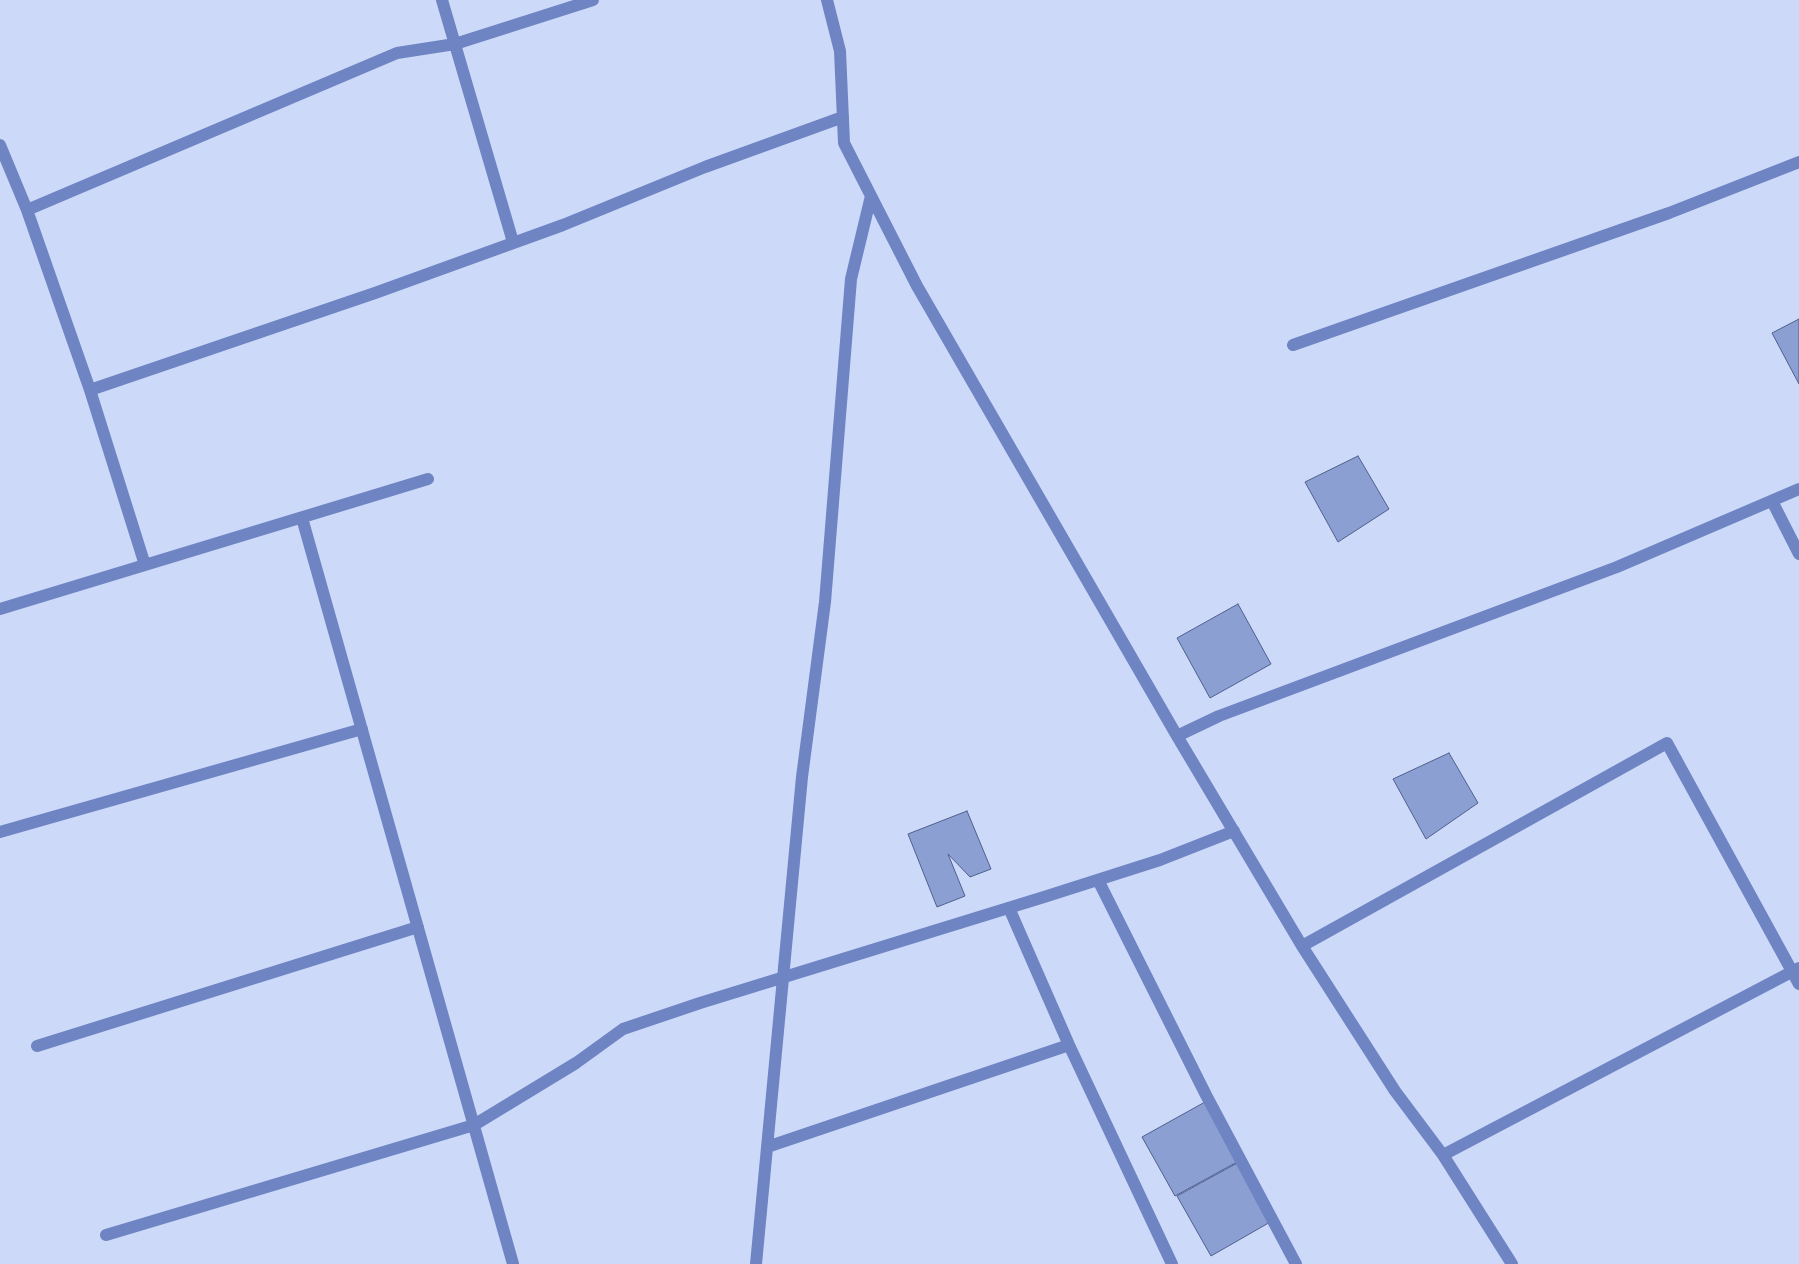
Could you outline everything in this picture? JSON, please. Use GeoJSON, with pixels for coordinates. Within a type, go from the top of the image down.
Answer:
{"type":"FeatureCollection","features":[{"type":"Feature","properties":{"kind":"street"},"geometry":{"type":"LineString","coordinates":[[442,0],[513,242]]}},
{"type":"Feature","properties":{"kind":"street"},"geometry":{"type":"LineString","coordinates":[[27,210],[396,53],[455,44],[593,0]]}},
{"type":"Feature","properties":{"kind":"street"},"geometry":{"type":"LineString","coordinates":[[828,0],[840,51],[844,144],[917,286],[1302,946],[1395,1091],[1443,1155],[1512,1264]]}},
{"type":"Feature","properties":{"kind":"street"},"geometry":{"type":"LineString","coordinates":[[90,390],[375,293],[563,225],[704,167],[843,117]]}},
{"type":"Feature","properties":{"kind":"street"},"geometry":{"type":"LineString","coordinates":[[0,145],[27,210],[90,390],[145,565]]}},
{"type":"Feature","properties":{"kind":"street"},"geometry":{"type":"LineString","coordinates":[[1293,346],[1669,213],[1799,162]]}},
{"type":"Feature","properties":{"kind":"street"},"geometry":{"type":"LineString","coordinates":[[756,1264],[802,777],[825,602],[851,279],[871,196]]}},
{"type":"Feature","properties":{"kind":"street"},"geometry":{"type":"LineString","coordinates":[[0,609],[428,479]]}},
{"type":"Feature","properties":{"kind":"street"},"geometry":{"type":"LineString","coordinates":[[1178,736],[1219,716],[1618,567],[1799,489]]}},
{"type":"Feature","properties":{"kind":"street"},"geometry":{"type":"LineString","coordinates":[[1772,501],[1799,554]]}},
{"type":"Feature","properties":{"kind":"street"},"geometry":{"type":"LineString","coordinates":[[302,518],[513,1264]]}},
{"type":"Feature","properties":{"kind":"street"},"geometry":{"type":"LineString","coordinates":[[0,832],[362,729]]}},
{"type":"Feature","properties":{"kind":"street"},"geometry":{"type":"LineString","coordinates":[[1302,946],[1667,743],[1796,970],[1799,984]]}},
{"type":"Feature","properties":{"kind":"street"},"geometry":{"type":"LineString","coordinates":[[106,1235],[474,1125],[576,1063],[623,1029],[1160,860],[1234,831]]}},
{"type":"Feature","properties":{"kind":"street"},"geometry":{"type":"LineString","coordinates":[[1098,880],[1206,1095],[1296,1264]]}},
{"type":"Feature","properties":{"kind":"street"},"geometry":{"type":"LineString","coordinates":[[1009,908],[1069,1045],[1172,1264]]}},
{"type":"Feature","properties":{"kind":"street"},"geometry":{"type":"LineString","coordinates":[[37,1046],[418,927]]}},
{"type":"Feature","properties":{"kind":"street"},"geometry":{"type":"LineString","coordinates":[[1443,1155],[1796,970]]}},
{"type":"Feature","properties":{"kind":"street"},"geometry":{"type":"LineString","coordinates":[[768,1147],[1069,1045]]}},
{"type":"Feature","properties":{"kind":"building"},"geometry":{"type":"Polygon","coordinates":[[[1799,319],[1799,384],[1772,333],[1799,319]]]}},
{"type":"Feature","properties":{"kind":"building"},"geometry":{"type":"Polygon","coordinates":[[[1358,456],[1389,509],[1338,542],[1305,482],[1358,456]]]}},
{"type":"Feature","properties":{"kind":"building"},"geometry":{"type":"Polygon","coordinates":[[[1238,604],[1271,664],[1210,698],[1177,638],[1238,604]]]}},
{"type":"Feature","properties":{"kind":"building"},"geometry":{"type":"Polygon","coordinates":[[[1449,753],[1478,803],[1426,839],[1393,779],[1449,753]]]}},
{"type":"Feature","properties":{"kind":"building"},"geometry":{"type":"Polygon","coordinates":[[[967,811],[991,869],[970,877],[948,854],[965,896],[937,907],[908,834],[967,811]]]}},
{"type":"Feature","properties":{"kind":"building"},"geometry":{"type":"Polygon","coordinates":[[[1205,1102],[1237,1162],[1175,1196],[1142,1137],[1205,1102]]]}},
{"type":"Feature","properties":{"kind":"building"},"geometry":{"type":"Polygon","coordinates":[[[1239,1162],[1272,1221],[1211,1256],[1177,1196],[1239,1162]]]}}]}
